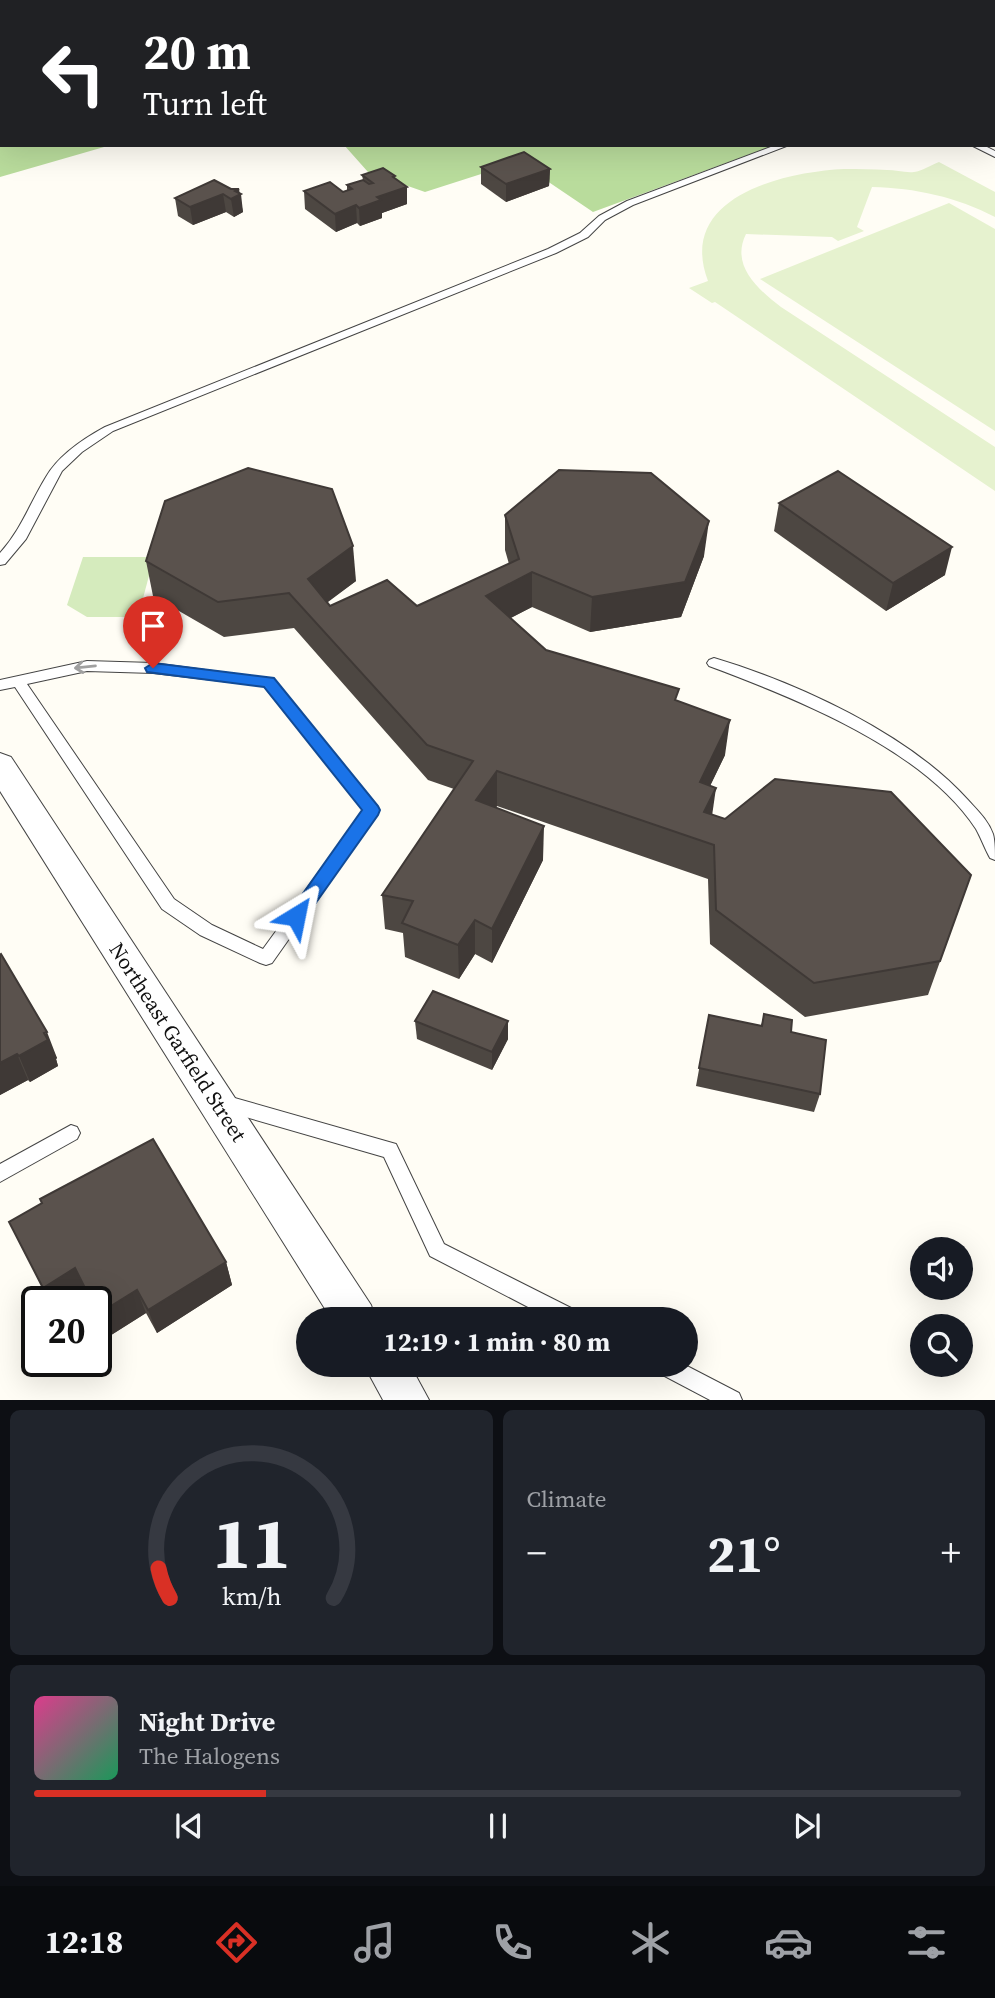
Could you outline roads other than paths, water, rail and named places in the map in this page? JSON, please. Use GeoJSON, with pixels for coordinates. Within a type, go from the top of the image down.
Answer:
{"type":"FeatureCollection","features":[{"type":"Feature","properties":{"kind":"street","name":"Northeast Garfield Street"},"geometry":{"type":"LineString","coordinates":[[0,765],[348,1307]]}},
{"type":"Feature","properties":{"kind":"street"},"geometry":{"type":"LineString","coordinates":[[393,1377],[408,1399]]}},
{"type":"Feature","properties":{"kind":"lane"},"geometry":{"type":"LineString","coordinates":[[0,561],[20,539],[59,466],[78,449],[110,429],[541,256],[575,241],[602,218],[630,202],[780,147]]}},
{"type":"Feature","properties":{"kind":"lane"},"geometry":{"type":"LineString","coordinates":[[714,663],[776,686],[841,718],[933,773],[979,822],[995,854]]}},
{"type":"Feature","properties":{"kind":"lane"},"geometry":{"type":"LineString","coordinates":[[0,685],[18,681],[87,666],[153,668],[268,682],[372,810],[266,958],[206,930],[167,904],[18,681]]}},
{"type":"Feature","properties":{"kind":"lane"},"geometry":{"type":"LineString","coordinates":[[216,1101],[390,1150],[437,1250],[549,1307]]}},
{"type":"Feature","properties":{"kind":"lane"},"geometry":{"type":"LineString","coordinates":[[0,1174],[71,1133]]}},
{"type":"Feature","properties":{"kind":"lane"},"geometry":{"type":"LineString","coordinates":[[688,1377],[732,1399]]}}]}
